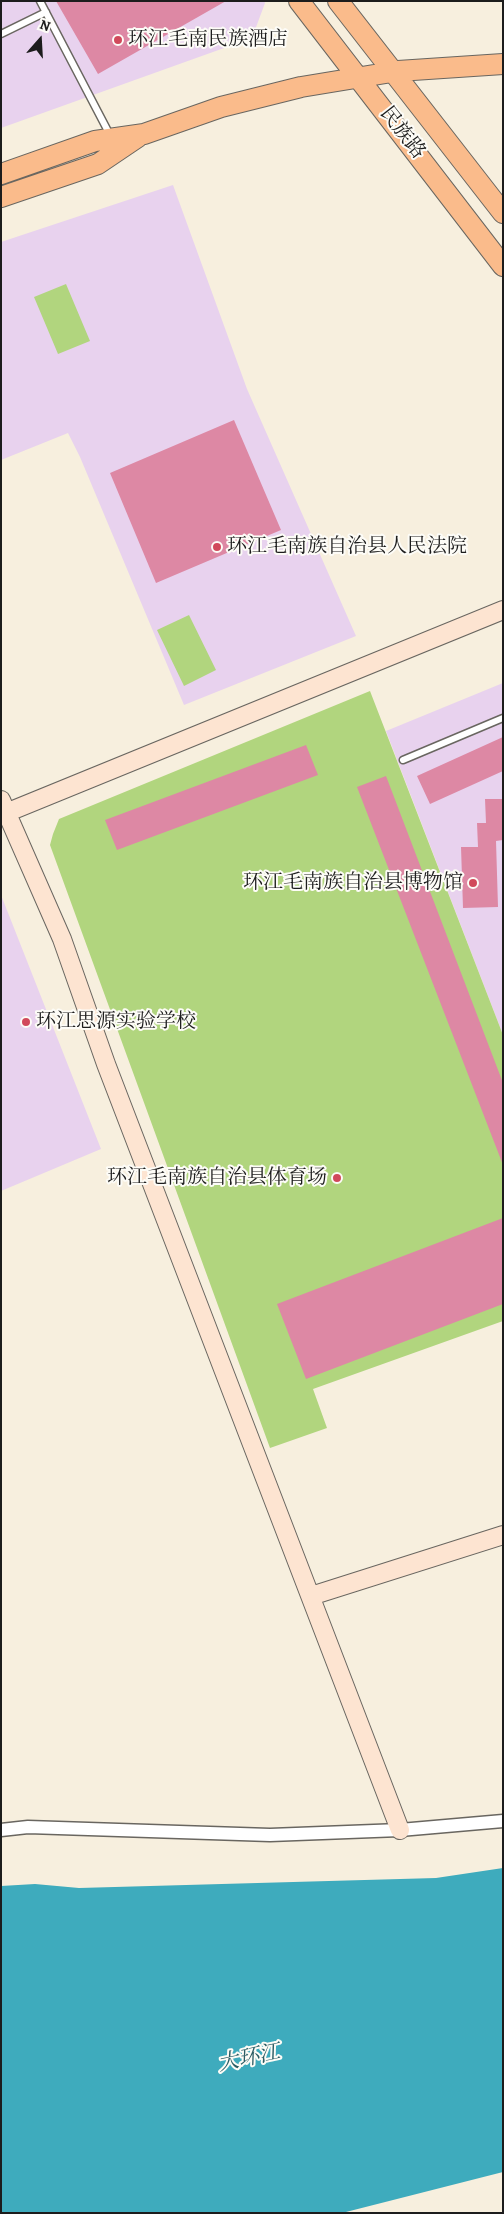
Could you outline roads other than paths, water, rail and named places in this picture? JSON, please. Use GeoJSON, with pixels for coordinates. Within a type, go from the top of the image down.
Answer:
{"type":"FeatureCollection","features":[{"type":"Feature","properties":{"kind":"main road","name":"民族路"},"geometry":{"type":"LineString","coordinates":[[299,1],[503,266]]}},
{"type":"Feature","properties":{"kind":"main road","name":"民族路"},"geometry":{"type":"LineString","coordinates":[[338,1],[503,213]]}},
{"type":"Feature","properties":{"kind":"main road"},"geometry":{"type":"LineString","coordinates":[[1,174],[95,141],[144,134],[221,107],[261,97],[358,77],[394,72],[503,64]]}},
{"type":"Feature","properties":{"kind":"main road"},"geometry":{"type":"LineString","coordinates":[[1,197],[98,164],[144,134]]}},
{"type":"Feature","properties":{"kind":"street"},"geometry":{"type":"LineString","coordinates":[[400,1830],[106,1064],[62,939],[3,809],[503,610]]}},
{"type":"Feature","properties":{"kind":"street"},"geometry":{"type":"LineString","coordinates":[[311,1596],[503,1535]]}},
{"type":"Feature","properties":{"kind":"street"},"geometry":{"type":"LineString","coordinates":[[1,1830],[28,1828],[270,1835],[400,1830],[503,1820]]}},
{"type":"Feature","properties":{"kind":"lane"},"geometry":{"type":"LineString","coordinates":[[40,1],[112,139]]}},
{"type":"Feature","properties":{"kind":"lane"},"geometry":{"type":"LineString","coordinates":[[1,34],[46,12]]}},
{"type":"Feature","properties":{"kind":"lane"},"geometry":{"type":"LineString","coordinates":[[403,760],[503,718]]}},
{"type":"Feature","properties":{"kind":"water","name":"大环江"},"geometry":{"type":"Polygon","coordinates":[[[503,1868],[503,2172],[342,2213],[1,2213],[1,1886],[35,1884],[79,1888],[436,1878],[503,1868]]]}},
{"type":"Feature","properties":{"kind":"place","name":"环江毛南民族酒店"},"geometry":{"type":"Point","coordinates":[118,40]}},
{"type":"Feature","properties":{"kind":"place","name":"环江毛南族自治县人民法院"},"geometry":{"type":"Point","coordinates":[217,547]}},
{"type":"Feature","properties":{"kind":"place","name":"环江毛南族自治县博物馆"},"geometry":{"type":"Point","coordinates":[473,883]}},
{"type":"Feature","properties":{"kind":"place","name":"环江思源实验学校"},"geometry":{"type":"Point","coordinates":[26,1022]}},
{"type":"Feature","properties":{"kind":"place","name":"环江毛南族自治县体育场"},"geometry":{"type":"Point","coordinates":[337,1178]}}]}
